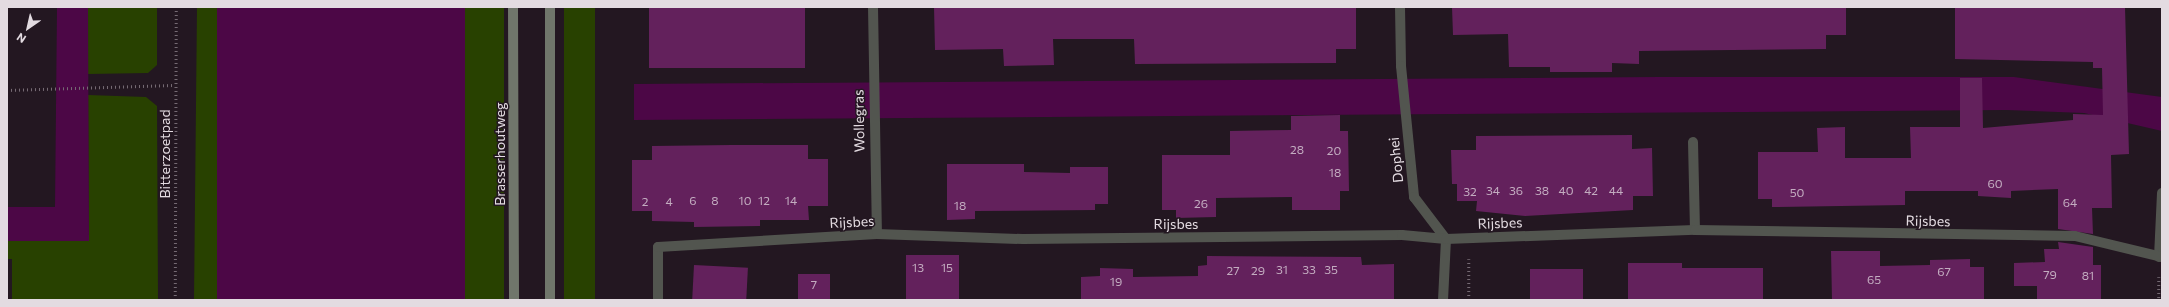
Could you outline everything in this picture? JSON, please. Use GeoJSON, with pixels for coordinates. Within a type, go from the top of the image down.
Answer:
{"type":"FeatureCollection","features":[{"type":"Feature","properties":{"kind":"main road","name":"Brasserhoutweg"},"geometry":{"type":"LineString","coordinates":[[514,7],[514,300]]}},
{"type":"Feature","properties":{"kind":"main road"},"geometry":{"type":"LineString","coordinates":[[550,7],[550,300]]}},
{"type":"Feature","properties":{"kind":"street","name":"Wollegras"},"geometry":{"type":"LineString","coordinates":[[873,7],[873,135],[877,234]]}},
{"type":"Feature","properties":{"kind":"street","name":"Dophei"},"geometry":{"type":"LineString","coordinates":[[1400,7],[1401,66],[1414,197],[1446,239]]}},
{"type":"Feature","properties":{"kind":"street"},"geometry":{"type":"LineString","coordinates":[[1693,142],[1695,230]]}},
{"type":"Feature","properties":{"kind":"street","name":"Rijsbes"},"geometry":{"type":"LineString","coordinates":[[658,300],[658,247],[877,234],[1023,239],[1402,235],[1446,239],[1695,230],[2075,236],[2161,257],[2162,192]]}},
{"type":"Feature","properties":{"kind":"street"},"geometry":{"type":"LineString","coordinates":[[1443,300],[1446,239]]}},
{"type":"Feature","properties":{"kind":"path","name":"Bitterzoetpad"},"geometry":{"type":"LineString","coordinates":[[175,300],[176,7]]}},
{"type":"Feature","properties":{"kind":"path"},"geometry":{"type":"LineString","coordinates":[[7,90],[175,84]]}},
{"type":"Feature","properties":{"kind":"path"},"geometry":{"type":"LineString","coordinates":[[1468,238],[1470,300]]}},
{"type":"Feature","properties":{"kind":"green space"},"geometry":{"type":"Polygon","coordinates":[[[88,7],[157,7],[157,65],[148,73],[88,74],[88,7]]]}},
{"type":"Feature","properties":{"kind":"green space"},"geometry":{"type":"Polygon","coordinates":[[[197,7],[217,7],[219,300],[194,300],[197,7]]]}},
{"type":"Feature","properties":{"kind":"green space"},"geometry":{"type":"Polygon","coordinates":[[[465,7],[504,7],[504,300],[465,300],[465,7]]]}},
{"type":"Feature","properties":{"kind":"green space"},"geometry":{"type":"Polygon","coordinates":[[[564,7],[595,7],[595,300],[564,300],[564,7]]]}},
{"type":"Feature","properties":{"kind":"green space"},"geometry":{"type":"Polygon","coordinates":[[[88,95],[146,97],[157,106],[158,300],[12,300],[12,259],[7,259],[7,241],[89,241],[88,95]]]}},
{"type":"Feature","properties":{"kind":"shaded area"},"geometry":{"type":"Polygon","coordinates":[[[57,7],[88,7],[89,241],[7,241],[7,207],[55,207],[57,7]]]}},
{"type":"Feature","properties":{"kind":"shaded area"},"geometry":{"type":"Polygon","coordinates":[[[217,7],[465,7],[465,300],[217,300],[217,7]]]}},
{"type":"Feature","properties":{"kind":"shaded area"},"geometry":{"type":"Polygon","coordinates":[[[1659,77],[2014,77],[2162,97],[2162,131],[2084,113],[2006,110],[634,120],[634,84],[1659,77]]]}},
{"type":"Feature","properties":{"kind":"building"},"geometry":{"type":"Polygon","coordinates":[[[649,7],[805,7],[805,68],[649,68],[649,7]]]}},
{"type":"Feature","properties":{"kind":"building"},"geometry":{"type":"Polygon","coordinates":[[[934,7],[1356,7],[1356,49],[1336,49],[1336,63],[1135,64],[1134,39],[1053,39],[1054,65],[1004,66],[1003,49],[935,50],[934,7]]]}},
{"type":"Feature","properties":{"kind":"building"},"geometry":{"type":"Polygon","coordinates":[[[1452,7],[1846,7],[1846,35],[1826,35],[1826,49],[1639,51],[1639,64],[1612,63],[1612,72],[1550,72],[1550,67],[1509,67],[1508,34],[1453,35],[1452,7]]]}},
{"type":"Feature","properties":{"kind":"building"},"geometry":{"type":"Polygon","coordinates":[[[1955,7],[2125,7],[2129,154],[2111,155],[2112,208],[2092,208],[2093,234],[2058,229],[2058,189],[2011,191],[2011,198],[1978,196],[1978,191],[1905,191],[1905,205],[1772,207],[1772,199],[1758,199],[1758,152],[1818,152],[1817,128],[1845,127],[1845,158],[1911,158],[1910,127],[1960,127],[1960,78],[1982,78],[1983,128],[2073,120],[2073,114],[2103,115],[2102,68],[2093,68],[2093,62],[1955,59],[1955,7]]]}},
{"type":"Feature","properties":{"kind":"building"},"geometry":{"type":"Polygon","coordinates":[[[1340,115],[1340,131],[1348,131],[1349,191],[1340,191],[1340,210],[1292,210],[1292,197],[1216,198],[1216,217],[1176,218],[1176,210],[1162,210],[1162,155],[1230,155],[1230,131],[1291,130],[1291,116],[1340,115]]]}},
{"type":"Feature","properties":{"kind":"building"},"geometry":{"type":"Polygon","coordinates":[[[1632,135],[1632,149],[1652,148],[1653,196],[1633,196],[1633,210],[1525,216],[1476,211],[1477,201],[1457,201],[1457,184],[1452,184],[1451,150],[1476,150],[1476,136],[1632,135]]]}},
{"type":"Feature","properties":{"kind":"building"},"geometry":{"type":"Polygon","coordinates":[[[808,145],[808,159],[828,159],[828,206],[808,206],[809,220],[760,220],[760,226],[694,227],[694,222],[652,221],[652,211],[632,211],[632,160],[652,160],[652,146],[808,145]]]}},
{"type":"Feature","properties":{"kind":"building"},"geometry":{"type":"Polygon","coordinates":[[[947,164],[1024,164],[1024,172],[1070,173],[1070,167],[1108,167],[1108,204],[1095,204],[1095,210],[975,211],[975,219],[947,220],[947,164]]]}},
{"type":"Feature","properties":{"kind":"building"},"geometry":{"type":"Polygon","coordinates":[[[2058,242],[2093,247],[2093,265],[2101,265],[2101,300],[2037,300],[2037,286],[2014,286],[2014,263],[2045,262],[2044,249],[2059,249],[2058,242]]]}},
{"type":"Feature","properties":{"kind":"building"},"geometry":{"type":"Polygon","coordinates":[[[1831,251],[1880,251],[1880,266],[1930,265],[1930,260],[1970,259],[1970,267],[1984,267],[1984,300],[1832,300],[1831,251]]]}},
{"type":"Feature","properties":{"kind":"building"},"geometry":{"type":"Polygon","coordinates":[[[906,255],[959,255],[959,300],[906,300],[906,255]]]}},
{"type":"Feature","properties":{"kind":"building"},"geometry":{"type":"Polygon","coordinates":[[[1207,256],[1361,257],[1362,265],[1394,264],[1394,300],[1081,300],[1081,277],[1100,276],[1100,268],[1133,269],[1133,277],[1198,276],[1198,266],[1207,265],[1207,256]]]}},
{"type":"Feature","properties":{"kind":"building"},"geometry":{"type":"Polygon","coordinates":[[[1628,263],[1682,263],[1682,268],[1763,268],[1763,300],[1628,300],[1628,263]]]}},
{"type":"Feature","properties":{"kind":"building"},"geometry":{"type":"Polygon","coordinates":[[[694,265],[748,268],[746,300],[692,300],[694,265]]]}},
{"type":"Feature","properties":{"kind":"building"},"geometry":{"type":"Polygon","coordinates":[[[1530,269],[1583,269],[1583,300],[1530,300],[1530,269]]]}},
{"type":"Feature","properties":{"kind":"building"},"geometry":{"type":"Polygon","coordinates":[[[798,274],[830,274],[830,300],[798,300],[798,274]]]}}]}
